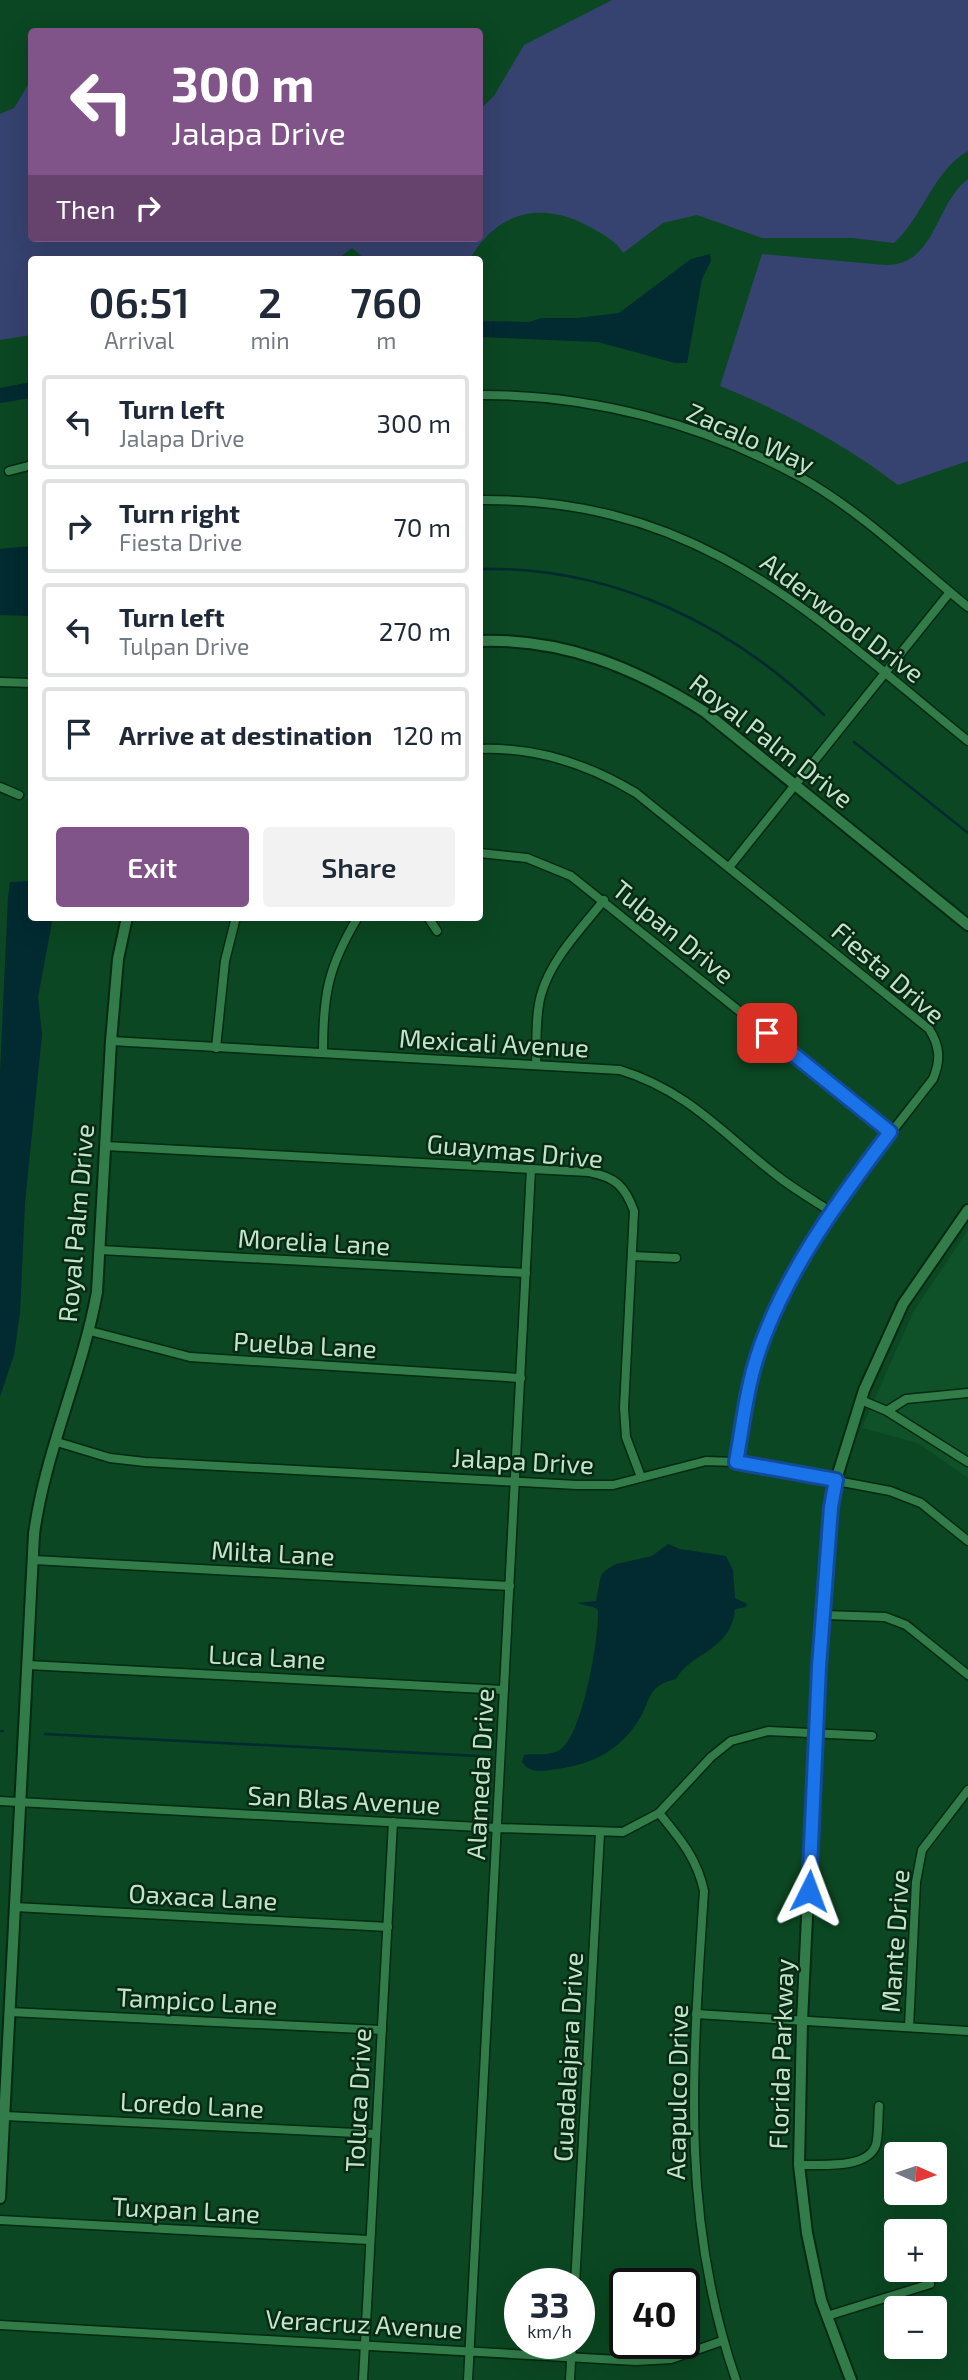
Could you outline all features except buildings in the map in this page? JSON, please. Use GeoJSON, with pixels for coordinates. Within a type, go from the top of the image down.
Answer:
{"type":"FeatureCollection","features":[{"type":"Feature","properties":{"kind":"street","name":"Zacalo Way"},"geometry":{"type":"LineString","coordinates":[[483,395],[567,400],[640,414],[726,442],[801,478],[857,516],[968,607]]}},
{"type":"Feature","properties":{"kind":"street"},"geometry":{"type":"LineString","coordinates":[[9,471],[28,466]]}},
{"type":"Feature","properties":{"kind":"street","name":"Alderwood Drive"},"geometry":{"type":"LineString","coordinates":[[483,500],[569,506],[671,533],[743,567],[771,584],[968,741]]}},
{"type":"Feature","properties":{"kind":"street"},"geometry":{"type":"LineString","coordinates":[[730,866],[793,784],[950,592]]}},
{"type":"Feature","properties":{"kind":"street","name":"Royal Palm Drive"},"geometry":{"type":"LineString","coordinates":[[483,641],[526,643],[576,651],[612,662],[649,678],[705,712],[968,925]]}},
{"type":"Feature","properties":{"kind":"street"},"geometry":{"type":"LineString","coordinates":[[0,682],[28,683]]}},
{"type":"Feature","properties":{"kind":"street","name":"Fiesta Drive"},"geometry":{"type":"LineString","coordinates":[[483,749],[536,753],[579,764],[636,793],[730,866],[929,1029],[934,1038],[938,1062],[933,1079],[830,1211],[778,1309],[754,1366],[736,1462]]}},
{"type":"Feature","properties":{"kind":"street"},"geometry":{"type":"LineString","coordinates":[[0,787],[19,795]]}},
{"type":"Feature","properties":{"kind":"street","name":"Tulpan Drive"},"geometry":{"type":"LineString","coordinates":[[483,853],[501,853],[540,862],[571,876],[890,1132]]}},
{"type":"Feature","properties":{"kind":"street"},"geometry":{"type":"LineString","coordinates":[[536,1065],[538,1007],[545,981],[557,960],[604,900]]}},
{"type":"Feature","properties":{"kind":"street","name":"Royal Palm Drive"},"geometry":{"type":"LineString","coordinates":[[0,2198],[28,1665],[40,1492],[90,1331],[97,1292],[111,1041],[118,958],[126,921]]}},
{"type":"Feature","properties":{"kind":"street"},"geometry":{"type":"LineString","coordinates":[[216,1048],[225,961],[235,921]]}},
{"type":"Feature","properties":{"kind":"street"},"geometry":{"type":"LineString","coordinates":[[323,1052],[328,979],[337,953],[356,921]]}},
{"type":"Feature","properties":{"kind":"street"},"geometry":{"type":"LineString","coordinates":[[431,921],[437,931]]}},
{"type":"Feature","properties":{"kind":"street","name":"Mexicali Avenue"},"geometry":{"type":"LineString","coordinates":[[111,1041],[620,1070],[652,1080],[680,1096],[780,1178],[830,1211]]}},
{"type":"Feature","properties":{"kind":"street","name":"Guaymas Drive"},"geometry":{"type":"LineString","coordinates":[[105,1146],[609,1176],[626,1190],[634,1210],[624,1408],[626,1437],[641,1477]]}},
{"type":"Feature","properties":{"kind":"street","name":"Alameda Drive"},"geometry":{"type":"LineString","coordinates":[[468,2380],[531,1170]]}},
{"type":"Feature","properties":{"kind":"street","name":"Florida Parkway"},"geometry":{"type":"LineString","coordinates":[[851,2380],[827,2316],[807,2233],[799,2165],[802,2021],[831,1507],[836,1480],[861,1400],[903,1304],[968,1210]]}},
{"type":"Feature","properties":{"kind":"street","name":"Morelia Lane"},"geometry":{"type":"LineString","coordinates":[[100,1250],[526,1273]]}},
{"type":"Feature","properties":{"kind":"street"},"geometry":{"type":"LineString","coordinates":[[632,1256],[676,1258]]}},
{"type":"Feature","properties":{"kind":"street","name":"Puelba Lane"},"geometry":{"type":"LineString","coordinates":[[90,1331],[190,1357],[520,1378]]}},
{"type":"Feature","properties":{"kind":"street"},"geometry":{"type":"LineString","coordinates":[[887,1410],[906,1399],[968,1393]]}},
{"type":"Feature","properties":{"kind":"street"},"geometry":{"type":"LineString","coordinates":[[861,1400],[887,1410],[968,1462]]}},
{"type":"Feature","properties":{"kind":"street","name":"Jalapa Drive"},"geometry":{"type":"LineString","coordinates":[[57,1442],[110,1458],[145,1462],[613,1485],[706,1461],[736,1462],[890,1491],[922,1503],[968,1541]]}},
{"type":"Feature","properties":{"kind":"street","name":"Milta Lane"},"geometry":{"type":"LineString","coordinates":[[34,1560],[510,1586]]}},
{"type":"Feature","properties":{"kind":"street"},"geometry":{"type":"LineString","coordinates":[[824,1615],[885,1617],[905,1625],[968,1675]]}},
{"type":"Feature","properties":{"kind":"street","name":"Luca Lane"},"geometry":{"type":"LineString","coordinates":[[28,1665],[504,1690]]}},
{"type":"Feature","properties":{"kind":"street","name":"San Blas Avenue"},"geometry":{"type":"LineString","coordinates":[[0,1801],[497,1828],[623,1832],[659,1813],[710,1757],[731,1741],[768,1731],[872,1737]]}},
{"type":"Feature","properties":{"kind":"street","name":"Mante Drive"},"geometry":{"type":"LineString","coordinates":[[909,2027],[916,1882],[922,1850],[968,1790]]}},
{"type":"Feature","properties":{"kind":"street","name":"Acapulco Drive"},"geometry":{"type":"LineString","coordinates":[[659,1813],[691,1850],[704,1891],[696,2014],[694,2175],[704,2259],[722,2341],[736,2380]]}},
{"type":"Feature","properties":{"kind":"street","name":"Toluca Drive"},"geometry":{"type":"LineString","coordinates":[[363,2380],[393,1822]]}},
{"type":"Feature","properties":{"kind":"street","name":"Guadalajara Drive"},"geometry":{"type":"LineString","coordinates":[[576,2268],[600,1833]]}},
{"type":"Feature","properties":{"kind":"street","name":"Oaxaca Lane"},"geometry":{"type":"LineString","coordinates":[[15,1908],[388,1927]]}},
{"type":"Feature","properties":{"kind":"street","name":"Tampico Lane"},"geometry":{"type":"LineString","coordinates":[[10,2012],[382,2030]]}},
{"type":"Feature","properties":{"kind":"street"},"geometry":{"type":"LineString","coordinates":[[696,2014],[968,2031]]}},
{"type":"Feature","properties":{"kind":"street"},"geometry":{"type":"LineString","coordinates":[[799,2165],[851,2162],[869,2157],[876,2145],[879,2106]]}},
{"type":"Feature","properties":{"kind":"street","name":"Loredo Lane"},"geometry":{"type":"LineString","coordinates":[[5,2116],[376,2134]]}},
{"type":"Feature","properties":{"kind":"street","name":"Tuxpan Lane"},"geometry":{"type":"LineString","coordinates":[[0,2220],[369,2240]]}},
{"type":"Feature","properties":{"kind":"street"},"geometry":{"type":"LineString","coordinates":[[827,2316],[930,2284]]}},
{"type":"Feature","properties":{"kind":"street","name":"Veracruz Avenue"},"geometry":{"type":"LineString","coordinates":[[0,2325],[504,2353]]}},
{"type":"Feature","properties":{"kind":"street","name":"Veracruz Avenue"},"geometry":{"type":"LineString","coordinates":[[595,2358],[671,2359],[722,2341]]}},
{"type":"Feature","properties":{"kind":"street"},"geometry":{"type":"LineString","coordinates":[[570,2380],[571,2359]]}},
{"type":"Feature","properties":{"kind":"shaded area"},"geometry":{"type":"Polygon","coordinates":[[[612,0],[968,0],[968,151],[946,170],[913,220],[894,243],[852,238],[762,238],[697,215],[663,223],[623,253],[613,241],[590,227],[555,214],[539,213],[508,220],[483,240],[483,106],[494,96],[524,45],[612,0]]]}},
{"type":"Feature","properties":{"kind":"shaded area"},"geometry":{"type":"Polygon","coordinates":[[[28,85],[28,242],[481,242],[472,256],[361,256],[352,248],[341,256],[28,256],[28,335],[0,340],[0,114],[14,108],[28,85]]]}},
{"type":"Feature","properties":{"kind":"shaded area"},"geometry":{"type":"Polygon","coordinates":[[[968,179],[968,461],[898,485],[856,455],[812,430],[720,386],[762,254],[885,265],[902,263],[925,245],[948,203],[968,179]]]}},
{"type":"Feature","properties":{"kind":"shaded area"},"geometry":{"type":"Polygon","coordinates":[[[710,254],[711,261],[702,279],[687,363],[675,363],[598,342],[483,337],[483,321],[529,322],[542,318],[578,318],[619,313],[691,259],[710,254]]]}},
{"type":"Feature","properties":{"kind":"shaded area"},"geometry":{"type":"Polygon","coordinates":[[[28,383],[28,398],[0,403],[0,388],[28,383]]]}},
{"type":"Feature","properties":{"kind":"shaded area"},"geometry":{"type":"Polygon","coordinates":[[[28,546],[28,616],[0,615],[0,549],[28,546]]]}},
{"type":"Feature","properties":{"kind":"shaded area"},"geometry":{"type":"Polygon","coordinates":[[[28,881],[28,921],[52,921],[38,997],[42,1034],[25,1203],[20,1313],[14,1355],[0,1397],[0,1072],[10,882],[28,881]]]}},
{"type":"Feature","properties":{"kind":"shaded area"},"geometry":{"type":"Polygon","coordinates":[[[968,1230],[968,1478],[918,1443],[862,1428],[913,1312],[968,1230]]]}},
{"type":"Feature","properties":{"kind":"shaded area"},"geometry":{"type":"Polygon","coordinates":[[[668,1544],[680,1549],[726,1556],[733,1570],[735,1598],[747,1604],[746,1607],[735,1609],[732,1623],[719,1642],[682,1670],[676,1679],[658,1686],[653,1691],[640,1719],[609,1751],[600,1757],[568,1767],[542,1771],[525,1766],[522,1762],[524,1755],[548,1754],[561,1749],[569,1740],[583,1705],[593,1662],[598,1611],[577,1603],[596,1601],[601,1575],[606,1570],[616,1564],[652,1556],[668,1544]]]}},
{"type":"Feature","properties":{"kind":"waterway"},"geometry":{"type":"LineString","coordinates":[[483,569],[529,571],[576,578],[622,590],[667,607],[750,653],[788,682],[824,715]]}},
{"type":"Feature","properties":{"kind":"waterway"},"geometry":{"type":"LineString","coordinates":[[854,742],[968,833]]}},
{"type":"Feature","properties":{"kind":"waterway"},"geometry":{"type":"LineString","coordinates":[[45,1734],[479,1756]]}},
{"type":"Feature","properties":{"kind":"route"},"geometry":{"type":"LineString","coordinates":[[767,1033],[890,1132],[830,1211],[778,1309],[754,1366],[736,1462],[836,1480],[831,1507],[819,1667],[809,1891]]}}]}
